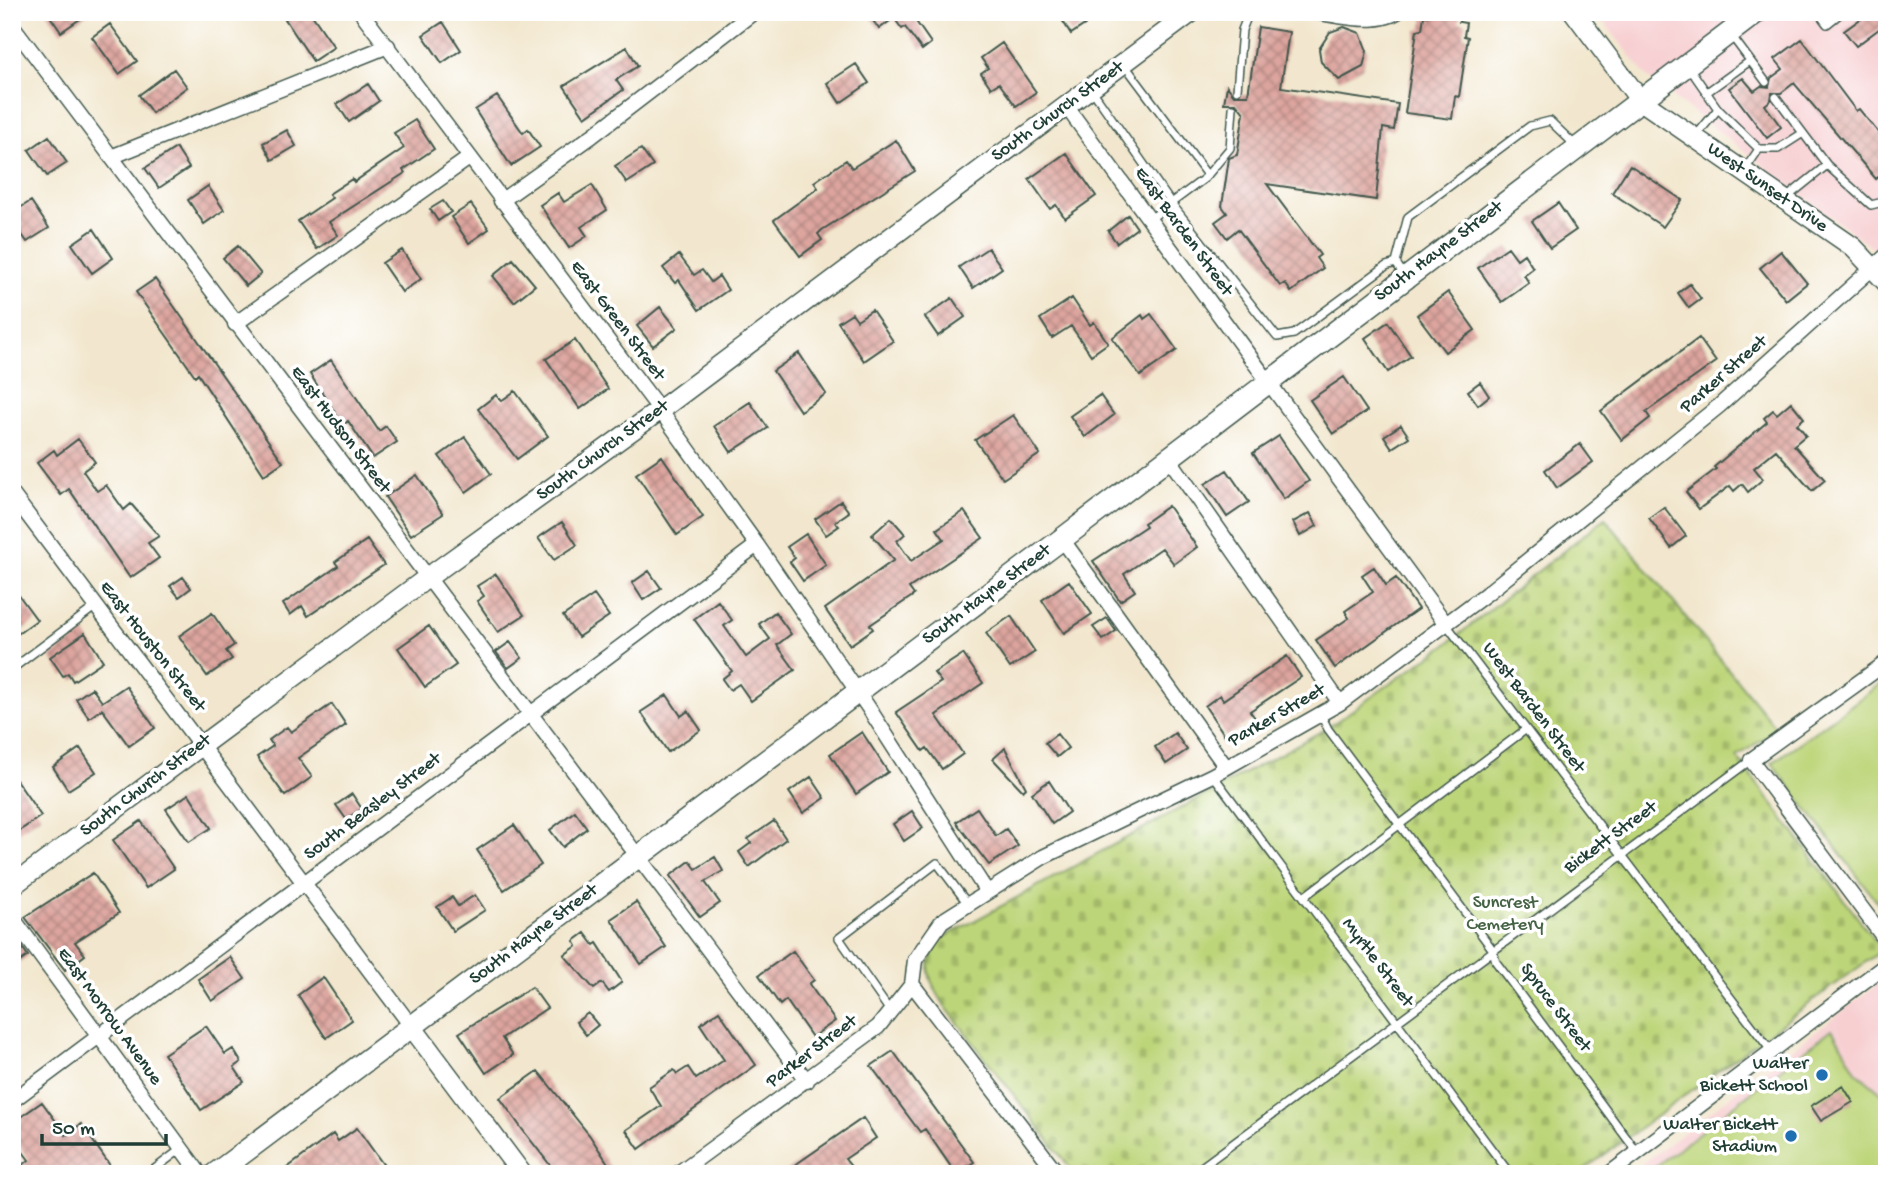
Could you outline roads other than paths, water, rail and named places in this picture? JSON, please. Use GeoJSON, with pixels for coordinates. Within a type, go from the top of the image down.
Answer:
{"type":"FeatureCollection","features":[{"type":"Feature","properties":{"kind":"main road","name":"South Hayne Street"},"geometry":{"type":"LineString","coordinates":[[215,1174],[1269,382],[1401,270],[1578,147],[1757,12]]}},
{"type":"Feature","properties":{"kind":"street","name":"East Green Street"},"geometry":{"type":"LineString","coordinates":[[361,12],[660,410],[757,545],[858,692],[987,892]]}},
{"type":"Feature","properties":{"kind":"street"},"geometry":{"type":"LineString","coordinates":[[502,201],[754,12]]}},
{"type":"Feature","properties":{"kind":"street","name":"South Church Street"},"geometry":{"type":"LineString","coordinates":[[12,887],[427,578],[660,410],[1192,12]]}},
{"type":"Feature","properties":{"kind":"street","name":"West Sunset Drive"},"geometry":{"type":"LineString","coordinates":[[1574,12],[1640,100],[1883,268]]}},
{"type":"Feature","properties":{"kind":"street","name":"East Hudson Street"},"geometry":{"type":"LineString","coordinates":[[12,26],[807,1081]]}},
{"type":"Feature","properties":{"kind":"street"},"geometry":{"type":"LineString","coordinates":[[111,157],[388,46]]}},
{"type":"Feature","properties":{"kind":"street","name":"East Barden Street"},"geometry":{"type":"LineString","coordinates":[[1066,106],[1269,382]]}},
{"type":"Feature","properties":{"kind":"street"},"geometry":{"type":"LineString","coordinates":[[235,324],[469,158]]}},
{"type":"Feature","properties":{"kind":"street","name":"Parker Street"},"geometry":{"type":"LineString","coordinates":[[677,1174],[860,1042],[891,1012],[912,984],[915,960],[942,921],[1043,857],[1220,771],[1340,703],[1446,624],[1719,406],[1883,268]]}},
{"type":"Feature","properties":{"kind":"street","name":"West Barden Street"},"geometry":{"type":"LineString","coordinates":[[1269,382],[1446,624]]}},
{"type":"Feature","properties":{"kind":"street"},"geometry":{"type":"LineString","coordinates":[[1168,457],[1340,703]]}},
{"type":"Feature","properties":{"kind":"street","name":"East Houston Street"},"geometry":{"type":"LineString","coordinates":[[12,494],[412,1027]]}},
{"type":"Feature","properties":{"kind":"street","name":"Myrtle Street"},"geometry":{"type":"LineString","coordinates":[[1062,539],[1220,771]]}},
{"type":"Feature","properties":{"kind":"street","name":"South Beasley Street"},"geometry":{"type":"LineString","coordinates":[[12,1101],[757,545]]}},
{"type":"Feature","properties":{"kind":"street","name":"Bickett Street"},"geometry":{"type":"LineString","coordinates":[[1751,760],[1887,662]]}},
{"type":"Feature","properties":{"kind":"street"},"geometry":{"type":"LineString","coordinates":[[1751,760],[1887,942]]}},
{"type":"Feature","properties":{"kind":"street","name":"East Morrow Avenue"},"geometry":{"type":"LineString","coordinates":[[12,917],[200,1174]]}},
{"type":"Feature","properties":{"kind":"street"},"geometry":{"type":"LineString","coordinates":[[1609,1174],[1887,964]]}},
{"type":"Feature","properties":{"kind":"street"},"geometry":{"type":"LineString","coordinates":[[912,984],[1058,1174]]}},
{"type":"Feature","properties":{"kind":"street"},"geometry":{"type":"LineString","coordinates":[[412,1027],[522,1174]]}},
{"type":"Feature","properties":{"kind":"lane"},"geometry":{"type":"LineString","coordinates":[[1237,90],[1242,30],[1249,12]]}},
{"type":"Feature","properties":{"kind":"lane"},"geometry":{"type":"LineString","coordinates":[[1296,12],[1374,23],[1391,21],[1403,12]]}},
{"type":"Feature","properties":{"kind":"lane"},"geometry":{"type":"LineString","coordinates":[[1818,12],[1827,24],[1842,12]]}},
{"type":"Feature","properties":{"kind":"lane"},"geometry":{"type":"LineString","coordinates":[[1729,33],[1766,82]]}},
{"type":"Feature","properties":{"kind":"lane"},"geometry":{"type":"LineString","coordinates":[[1707,92],[1750,61]]}},
{"type":"Feature","properties":{"kind":"lane"},"geometry":{"type":"LineString","coordinates":[[1124,64],[1207,175]]}},
{"type":"Feature","properties":{"kind":"lane"},"geometry":{"type":"LineString","coordinates":[[1687,65],[1718,108],[1759,149],[1778,149],[1803,133]]}},
{"type":"Feature","properties":{"kind":"lane"},"geometry":{"type":"LineString","coordinates":[[1091,88],[1171,204],[1277,337],[1294,334],[1387,266],[1401,270],[1408,216],[1530,126],[1550,121],[1578,147]]}},
{"type":"Feature","properties":{"kind":"lane"},"geometry":{"type":"LineString","coordinates":[[1776,97],[1827,165],[1871,205],[1887,201]]}},
{"type":"Feature","properties":{"kind":"lane"},"geometry":{"type":"LineString","coordinates":[[1150,219],[1207,175],[1230,148],[1233,108]]}},
{"type":"Feature","properties":{"kind":"lane"},"geometry":{"type":"LineString","coordinates":[[1695,138],[1718,108]]}},
{"type":"Feature","properties":{"kind":"lane"},"geometry":{"type":"LineString","coordinates":[[1744,172],[1759,149]]}},
{"type":"Feature","properties":{"kind":"lane"},"geometry":{"type":"LineString","coordinates":[[1784,200],[1827,165]]}},
{"type":"Feature","properties":{"kind":"lane"},"geometry":{"type":"LineString","coordinates":[[12,669],[96,606]]}},
{"type":"Feature","properties":{"kind":"lane","name":"West Barden Street"},"geometry":{"type":"LineString","coordinates":[[1446,624],[1773,1052]]}},
{"type":"Feature","properties":{"kind":"lane","name":"Spruce Street"},"geometry":{"type":"LineString","coordinates":[[1321,715],[1328,729],[1493,950],[1496,962],[1637,1152]]}},
{"type":"Feature","properties":{"kind":"lane"},"geometry":{"type":"LineString","coordinates":[[1304,897],[1525,730]]}},
{"type":"Feature","properties":{"kind":"lane","name":"Bickett Street"},"geometry":{"type":"LineString","coordinates":[[1192,1174],[1751,760]]}},
{"type":"Feature","properties":{"kind":"lane","name":"Myrtle Street"},"geometry":{"type":"LineString","coordinates":[[1220,771],[1304,897],[1510,1174]]}},
{"type":"Feature","properties":{"kind":"lane"},"geometry":{"type":"LineString","coordinates":[[891,1012],[839,938],[937,863],[968,904]]}},
{"type":"Feature","properties":{"kind":"lane"},"geometry":{"type":"LineString","coordinates":[[150,1172],[181,1149]]}},
{"type":"Feature","properties":{"kind":"place","name":"Walter Bickett School"},"geometry":{"type":"Point","coordinates":[1822,1075]}},
{"type":"Feature","properties":{"kind":"place","name":"Walter Bickett Stadium"},"geometry":{"type":"Point","coordinates":[1791,1136]}},
{"type":"Feature","properties":{"kind":"park label","name":"Suncrest Cemetery"},"geometry":{"type":"Point","coordinates":[1505,914]}}]}
